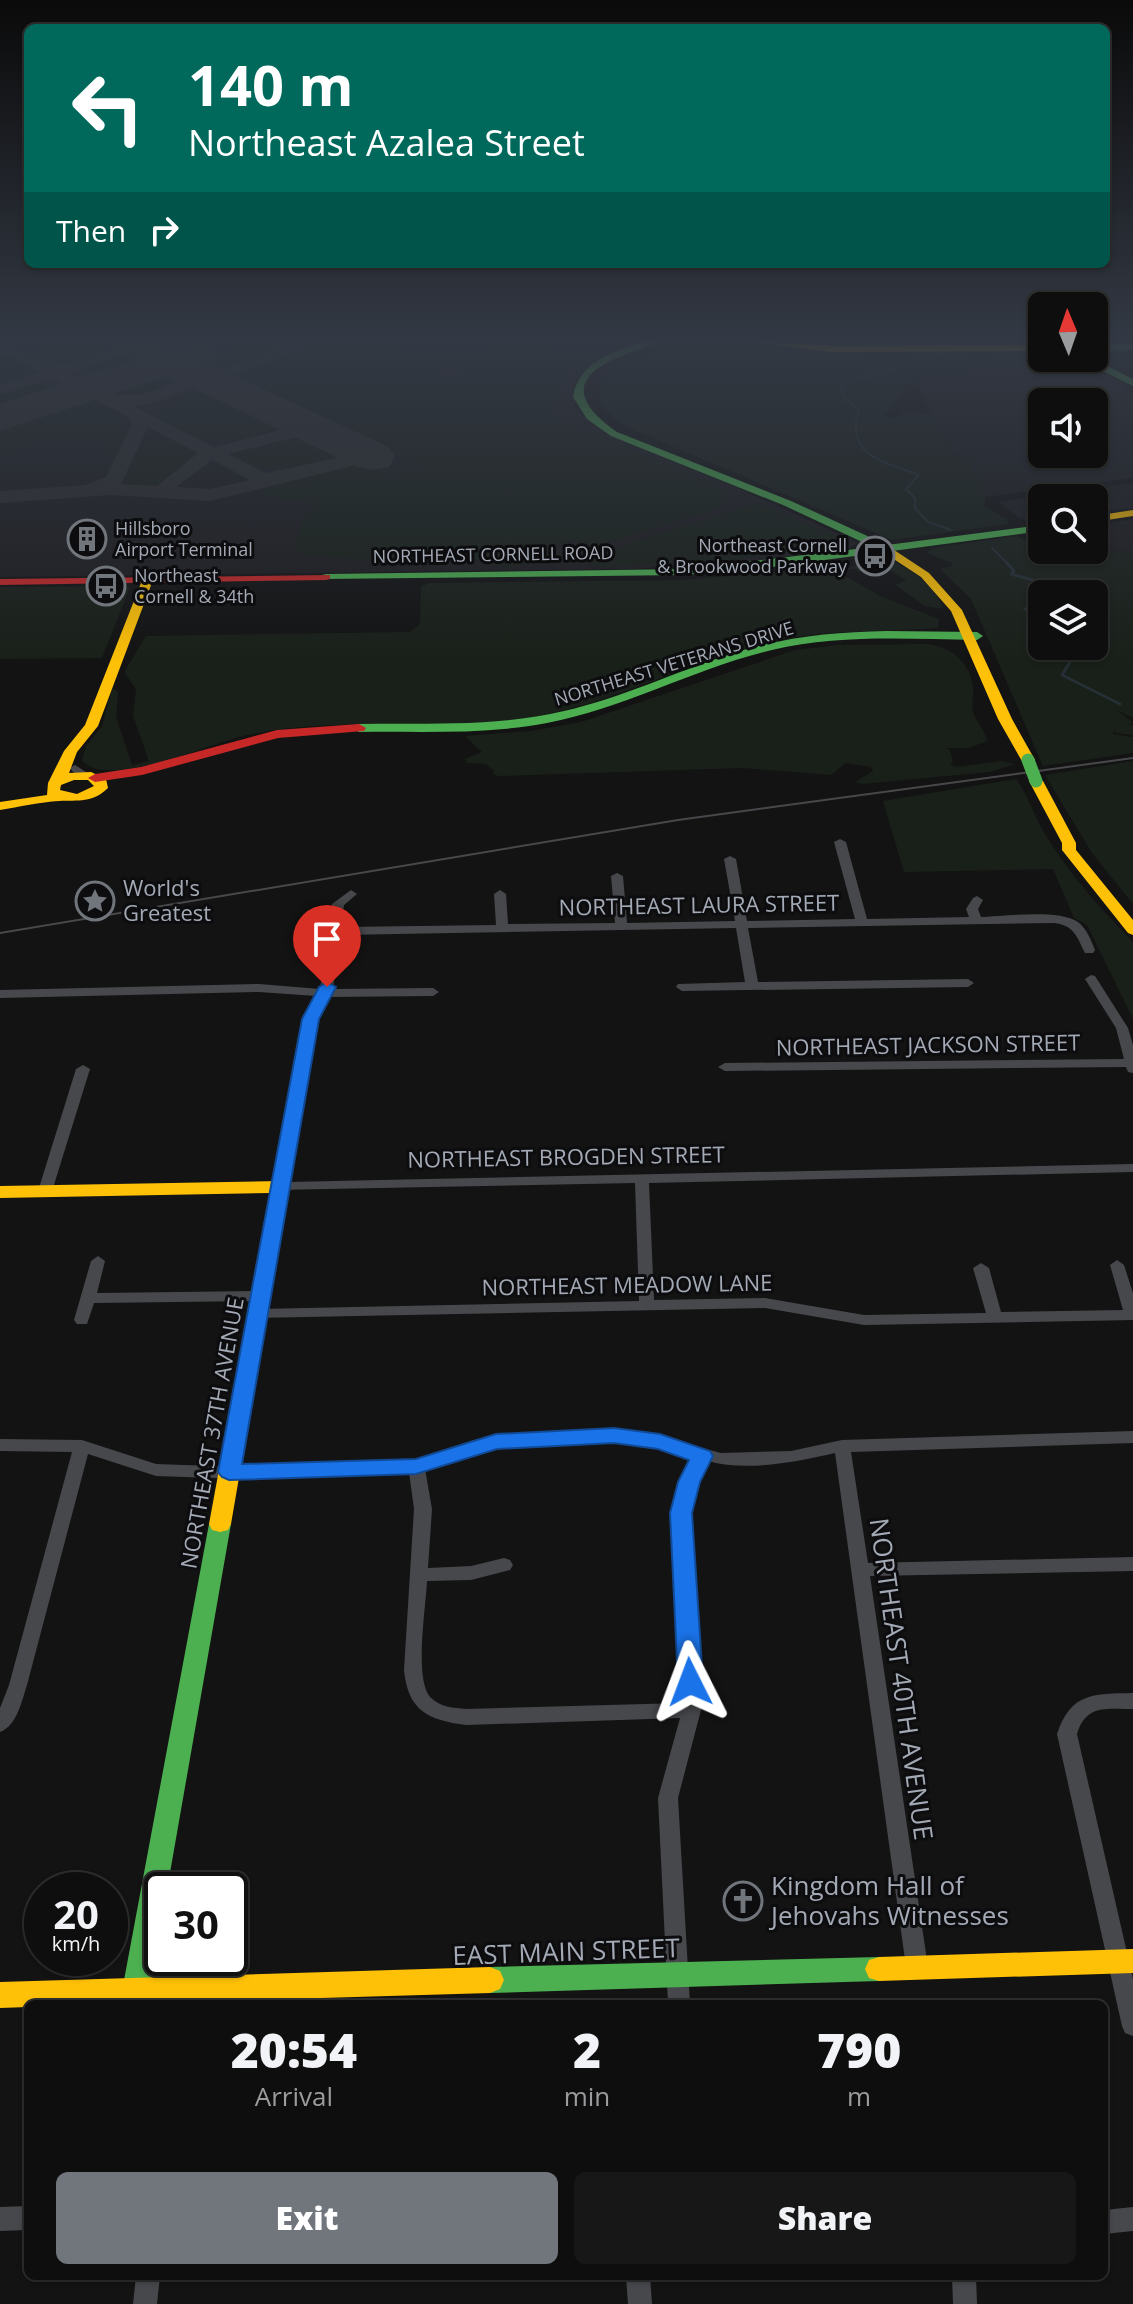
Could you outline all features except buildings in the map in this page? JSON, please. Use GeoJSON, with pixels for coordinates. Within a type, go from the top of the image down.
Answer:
{"type":"FeatureCollection","features":[{"type":"Feature","properties":{"kind":"main road"},"geometry":{"type":"LineString","coordinates":[[652,449],[889,548]]}},
{"type":"Feature","properties":{"kind":"main road"},"geometry":{"type":"LineString","coordinates":[[670,449],[742,478],[889,548],[937,586],[973,638],[1015,721],[1024,743],[1025,755],[1069,843],[1069,850],[1133,930]]}},
{"type":"Feature","properties":{"kind":"main road"},"geometry":{"type":"LineString","coordinates":[[1108,517],[1133,513]]}},
{"type":"Feature","properties":{"kind":"main road","name":"NORTHEAST CORNELL ROAD"},"geometry":{"type":"LineString","coordinates":[[0,582],[672,573],[772,564],[1028,528]]}},
{"type":"Feature","properties":{"kind":"main road"},"geometry":{"type":"LineString","coordinates":[[0,804],[57,788],[85,773],[91,726],[147,580]]}},
{"type":"Feature","properties":{"kind":"main road","name":"NORTHEAST VETERANS DRIVE"},"geometry":{"type":"LineString","coordinates":[[57,788],[82,798],[85,773],[280,738],[334,733],[501,730],[567,720],[769,652],[801,645],[973,638]]}},
{"type":"Feature","properties":{"kind":"main road"},"geometry":{"type":"LineString","coordinates":[[1069,843],[1080,849],[1133,916]]}},
{"type":"Feature","properties":{"kind":"main road","name":"NORTHEAST BROGDEN STREET"},"geometry":{"type":"LineString","coordinates":[[0,1192],[280,1187]]}},
{"type":"Feature","properties":{"kind":"main road","name":"NORTHEAST 37TH AVENUE"},"geometry":{"type":"LineString","coordinates":[[135,1997],[280,1187]]}},
{"type":"Feature","properties":{"kind":"main road","name":"EAST MAIN STREET"},"geometry":{"type":"LineString","coordinates":[[0,1995],[135,1997],[1125,1961]]}},
{"type":"Feature","properties":{"kind":"street"},"geometry":{"type":"LineString","coordinates":[[840,842],[862,922]]}},
{"type":"Feature","properties":{"kind":"street"},"geometry":{"type":"LineString","coordinates":[[730,859],[752,986]]}},
{"type":"Feature","properties":{"kind":"street"},"geometry":{"type":"LineString","coordinates":[[617,876],[621,926]]}},
{"type":"Feature","properties":{"kind":"street","name":"NORTHEAST 37TH AVENUE"},"geometry":{"type":"LineString","coordinates":[[280,1187],[312,1015],[326,993],[338,904],[351,894]]}},
{"type":"Feature","properties":{"kind":"street"},"geometry":{"type":"LineString","coordinates":[[500,894],[502,928]]}},
{"type":"Feature","properties":{"kind":"street"},"geometry":{"type":"LineString","coordinates":[[976,920],[972,909],[977,900]]}},
{"type":"Feature","properties":{"kind":"street","name":"NORTHEAST LAURA STREET"},"geometry":{"type":"LineString","coordinates":[[334,931],[1064,920],[1081,929],[1089,950]]}},
{"type":"Feature","properties":{"kind":"street"},"geometry":{"type":"LineString","coordinates":[[1091,979],[1122,1028],[1132,1066]]}},
{"type":"Feature","properties":{"kind":"street"},"geometry":{"type":"LineString","coordinates":[[682,987],[968,983]]}},
{"type":"Feature","properties":{"kind":"street"},"geometry":{"type":"LineString","coordinates":[[0,994],[259,988],[326,993],[433,992]]}},
{"type":"Feature","properties":{"kind":"street","name":"NORTHEAST JACKSON STREET"},"geometry":{"type":"LineString","coordinates":[[725,1067],[1132,1066]]}},
{"type":"Feature","properties":{"kind":"street"},"geometry":{"type":"LineString","coordinates":[[45,1191],[83,1069]]}},
{"type":"Feature","properties":{"kind":"street","name":"NORTHEAST BROGDEN STREET"},"geometry":{"type":"LineString","coordinates":[[280,1187],[1133,1168]]}},
{"type":"Feature","properties":{"kind":"street"},"geometry":{"type":"LineString","coordinates":[[642,1179],[647,1306]]}},
{"type":"Feature","properties":{"kind":"street"},"geometry":{"type":"LineString","coordinates":[[82,1320],[98,1261]]}},
{"type":"Feature","properties":{"kind":"street","name":"NORTHEAST MEADOW LANE"},"geometry":{"type":"LineString","coordinates":[[88,1298],[260,1305],[647,1306],[765,1303],[864,1320],[1132,1315],[1117,1265]]}},
{"type":"Feature","properties":{"kind":"street"},"geometry":{"type":"LineString","coordinates":[[981,1268],[995,1317]]}},
{"type":"Feature","properties":{"kind":"street"},"geometry":{"type":"LineString","coordinates":[[0,1445],[82,1446],[156,1470],[229,1472],[416,1466],[496,1441],[600,1436],[660,1441],[702,1456],[721,1459],[791,1457],[842,1446],[1133,1437]]}},
{"type":"Feature","properties":{"kind":"street"},"geometry":{"type":"LineString","coordinates":[[0,1724],[18,1685],[82,1446]]}},
{"type":"Feature","properties":{"kind":"street","name":"NORTHEAST 40TH AVENUE"},"geometry":{"type":"LineString","coordinates":[[842,1446],[917,1967]]}},
{"type":"Feature","properties":{"kind":"street"},"geometry":{"type":"LineString","coordinates":[[679,2000],[668,1798],[692,1710],[681,1513],[689,1482],[702,1456]]}},
{"type":"Feature","properties":{"kind":"street"},"geometry":{"type":"LineString","coordinates":[[416,1466],[423,1509],[413,1670],[414,1690],[428,1708],[445,1715],[466,1717],[692,1710]]}},
{"type":"Feature","properties":{"kind":"street"},"geometry":{"type":"LineString","coordinates":[[859,1570],[1133,1564]]}},
{"type":"Feature","properties":{"kind":"street"},"geometry":{"type":"LineString","coordinates":[[420,1575],[471,1573],[504,1565]]}},
{"type":"Feature","properties":{"kind":"street"},"geometry":{"type":"LineString","coordinates":[[1133,1701],[1086,1705],[1075,1710],[1067,1734],[1125,1961],[1133,2026]]}},
{"type":"Feature","properties":{"kind":"street"},"geometry":{"type":"LineString","coordinates":[[0,2219],[24,2218]]}},
{"type":"Feature","properties":{"kind":"street"},"geometry":{"type":"LineString","coordinates":[[1108,2222],[1133,2219]]}},
{"type":"Feature","properties":{"kind":"street"},"geometry":{"type":"LineString","coordinates":[[145,2304],[148,2280]]}},
{"type":"Feature","properties":{"kind":"street"},"geometry":{"type":"LineString","coordinates":[[638,2280],[640,2304]]}},
{"type":"Feature","properties":{"kind":"street"},"geometry":{"type":"LineString","coordinates":[[964,2280],[965,2304]]}},
{"type":"Feature","properties":{"kind":"shaded area"},"geometry":{"type":"Polygon","coordinates":[[[0,449],[642,449],[858,543],[850,548],[752,561],[633,569],[0,577],[0,449]]]}},
{"type":"Feature","properties":{"kind":"shaded area"},"geometry":{"type":"Polygon","coordinates":[[[0,449],[19,449],[0,455],[0,449]]]}},
{"type":"Feature","properties":{"kind":"shaded area"},"geometry":{"type":"Polygon","coordinates":[[[110,449],[117,449],[118,453],[106,457],[110,449]]]}},
{"type":"Feature","properties":{"kind":"shaded area"},"geometry":{"type":"Polygon","coordinates":[[[140,449],[191,449],[195,450],[192,451],[196,456],[180,460],[189,461],[179,465],[183,466],[173,474],[165,475],[170,477],[160,481],[164,482],[154,486],[128,483],[127,479],[123,479],[129,475],[126,472],[132,471],[129,466],[135,464],[130,463],[137,459],[132,458],[140,454],[135,453],[142,449],[140,449]]]}},
{"type":"Feature","properties":{"kind":"shaded area"},"geometry":{"type":"Polygon","coordinates":[[[253,449],[320,449],[330,457],[306,465],[280,468],[254,465],[231,454],[253,449]]]}},
{"type":"Feature","properties":{"kind":"shaded area"},"geometry":{"type":"Polygon","coordinates":[[[390,449],[628,449],[717,486],[727,493],[727,500],[712,511],[578,551],[575,549],[584,545],[574,540],[547,549],[554,554],[571,554],[507,567],[483,564],[474,559],[478,557],[467,552],[455,556],[462,561],[306,557],[294,550],[303,517],[317,503],[259,496],[268,486],[291,480],[302,485],[311,484],[299,480],[331,470],[343,472],[341,468],[361,465],[390,479],[427,469],[402,457],[418,449],[390,449]]]}},
{"type":"Feature","properties":{"kind":"shaded area"},"geometry":{"type":"Polygon","coordinates":[[[677,449],[950,449],[953,454],[968,459],[986,497],[984,506],[1007,519],[1008,524],[892,540],[677,449]]]}},
{"type":"Feature","properties":{"kind":"shaded area"},"geometry":{"type":"Polygon","coordinates":[[[951,449],[1028,449],[1028,468],[1108,468],[1108,449],[1133,449],[1133,478],[1087,484],[1028,484],[1028,492],[986,497],[968,459],[954,454],[951,449]]]}},
{"type":"Feature","properties":{"kind":"shaded area"},"geometry":{"type":"Polygon","coordinates":[[[1133,483],[1133,508],[1108,511],[1108,487],[1133,483]]]}},
{"type":"Feature","properties":{"kind":"shaded area"},"geometry":{"type":"Polygon","coordinates":[[[1028,498],[1028,520],[1019,518],[998,502],[1028,498]]]}},
{"type":"Feature","properties":{"kind":"shaded area"},"geometry":{"type":"Polygon","coordinates":[[[757,503],[837,536],[836,545],[718,562],[599,567],[591,565],[588,557],[757,503]]]}},
{"type":"Feature","properties":{"kind":"shaded area"},"geometry":{"type":"Polygon","coordinates":[[[1133,519],[1133,550],[1108,552],[1108,523],[1133,519]]]}},
{"type":"Feature","properties":{"kind":"shaded area"},"geometry":{"type":"Polygon","coordinates":[[[1017,536],[1028,542],[1028,564],[1108,564],[1108,552],[1133,550],[1133,718],[1116,710],[1133,722],[1128,726],[1133,724],[1133,735],[1115,733],[1116,730],[1112,734],[1133,737],[1133,753],[1043,766],[971,599],[940,569],[952,566],[952,563],[927,553],[932,548],[1017,536]]]}},
{"type":"Feature","properties":{"kind":"shaded area"},"geometry":{"type":"Polygon","coordinates":[[[875,555],[924,581],[944,609],[925,606],[895,585],[906,580],[886,568],[860,572],[847,569],[879,564],[878,559],[869,556],[875,555]]]}},
{"type":"Feature","properties":{"kind":"shaded area"},"geometry":{"type":"Polygon","coordinates":[[[829,567],[882,597],[939,619],[938,628],[832,633],[769,642],[601,700],[507,721],[280,729],[243,736],[135,768],[94,768],[82,760],[86,746],[102,726],[112,688],[118,692],[116,717],[132,765],[149,761],[133,716],[136,689],[124,672],[146,636],[410,632],[420,624],[421,587],[429,583],[683,580],[829,567]]]}},
{"type":"Feature","properties":{"kind":"shaded area"},"geometry":{"type":"Polygon","coordinates":[[[0,587],[130,587],[102,658],[0,659],[0,587]]]}},
{"type":"Feature","properties":{"kind":"shaded area"},"geometry":{"type":"Polygon","coordinates":[[[924,644],[941,647],[963,662],[973,687],[973,712],[987,741],[969,748],[946,748],[950,750],[953,762],[950,764],[956,767],[1001,761],[1015,764],[990,772],[862,784],[855,782],[873,771],[871,767],[846,763],[831,775],[742,768],[499,776],[493,774],[494,771],[486,764],[467,763],[465,759],[482,752],[465,736],[531,731],[581,722],[795,650],[839,645],[924,644]]]}},
{"type":"Feature","properties":{"kind":"shaded area"},"geometry":{"type":"Polygon","coordinates":[[[1133,761],[1133,904],[1092,853],[1045,775],[1133,761]]]}},
{"type":"Feature","properties":{"kind":"shaded area"},"geometry":{"type":"Polygon","coordinates":[[[1016,779],[1045,834],[1065,863],[1097,904],[1133,942],[1133,1019],[1087,925],[1074,918],[1053,869],[904,872],[883,801],[1016,779]]]}},
{"type":"Feature","properties":{"kind":"waterway"},"geometry":{"type":"LineString","coordinates":[[864,449],[881,461],[919,475],[906,489],[915,498],[915,508],[928,522],[951,530]]}},
{"type":"Feature","properties":{"kind":"waterway"},"geometry":{"type":"LineString","coordinates":[[992,548],[1006,562]]}},
{"type":"Feature","properties":{"kind":"waterway"},"geometry":{"type":"LineString","coordinates":[[1006,562],[1014,571],[1011,574],[1032,580]]}},
{"type":"Feature","properties":{"kind":"waterway"},"geometry":{"type":"LineString","coordinates":[[1028,608],[1025,609],[1028,610]]}},
{"type":"Feature","properties":{"kind":"waterway"},"geometry":{"type":"LineString","coordinates":[[1071,660],[1062,675],[1120,704]]}},
{"type":"Feature","properties":{"kind":"taxiway"},"geometry":{"type":"LineString","coordinates":[[92,489],[114,481],[129,449]]}},
{"type":"Feature","properties":{"kind":"taxiway"},"geometry":{"type":"LineString","coordinates":[[203,449],[212,453]]}},
{"type":"Feature","properties":{"kind":"taxiway"},"geometry":{"type":"LineString","coordinates":[[212,453],[230,449]]}},
{"type":"Feature","properties":{"kind":"taxiway"},"geometry":{"type":"LineString","coordinates":[[173,493],[167,491],[166,486],[212,453]]}},
{"type":"Feature","properties":{"kind":"taxiway"},"geometry":{"type":"LineString","coordinates":[[212,453],[267,481]]}},
{"type":"Feature","properties":{"kind":"taxiway"},"geometry":{"type":"LineString","coordinates":[[273,477],[370,456]]}},
{"type":"Feature","properties":{"kind":"taxiway"},"geometry":{"type":"LineString","coordinates":[[173,493],[210,495],[293,475]]}},
{"type":"Feature","properties":{"kind":"taxiway"},"geometry":{"type":"LineString","coordinates":[[0,497],[111,489],[173,493]]}},
{"type":"Feature","properties":{"kind":"runway"},"geometry":{"type":"LineString","coordinates":[[355,449],[373,457]]}},
{"type":"Feature","properties":{"kind":"tram line"},"geometry":{"type":"LineString","coordinates":[[0,933],[678,820],[1133,758]]}},
{"type":"Feature","properties":{"kind":"traffic: fast"},"geometry":{"type":"LineString","coordinates":[[650,449],[787,503],[884,548]]}},
{"type":"Feature","properties":{"kind":"traffic: fast"},"geometry":{"type":"LineString","coordinates":[[326,577],[685,572],[772,564],[1028,530]]}},
{"type":"Feature","properties":{"kind":"traffic: fast"},"geometry":{"type":"LineString","coordinates":[[359,728],[491,726],[544,720],[598,706],[766,647],[795,641],[863,635],[977,636]]}},
{"type":"Feature","properties":{"kind":"traffic: fast"},"geometry":{"type":"LineString","coordinates":[[1028,760],[1036,781]]}},
{"type":"Feature","properties":{"kind":"traffic: fast"},"geometry":{"type":"LineString","coordinates":[[136,1991],[220,1524]]}},
{"type":"Feature","properties":{"kind":"traffic: fast"},"geometry":{"type":"LineString","coordinates":[[490,1980],[879,1969]]}},
{"type":"Feature","properties":{"kind":"traffic: slow"},"geometry":{"type":"LineString","coordinates":[[1108,517],[1133,513]]}},
{"type":"Feature","properties":{"kind":"traffic: slow"},"geometry":{"type":"LineString","coordinates":[[884,548],[925,575],[956,610],[1005,719],[1028,760]]}},
{"type":"Feature","properties":{"kind":"traffic: slow"},"geometry":{"type":"LineString","coordinates":[[59,780],[71,751],[91,726],[147,580]]}},
{"type":"Feature","properties":{"kind":"traffic: slow"},"geometry":{"type":"LineString","coordinates":[[72,776],[91,776],[101,782],[101,788],[77,798],[52,792],[55,783],[72,776]]}},
{"type":"Feature","properties":{"kind":"traffic: slow"},"geometry":{"type":"LineString","coordinates":[[1036,781],[1069,843],[1069,850],[1133,930]]}},
{"type":"Feature","properties":{"kind":"traffic: slow"},"geometry":{"type":"LineString","coordinates":[[0,806],[58,797]]}},
{"type":"Feature","properties":{"kind":"traffic: slow"},"geometry":{"type":"LineString","coordinates":[[0,1192],[280,1187],[220,1524]]}},
{"type":"Feature","properties":{"kind":"traffic: slow"},"geometry":{"type":"LineString","coordinates":[[879,1969],[1133,1961]]}},
{"type":"Feature","properties":{"kind":"traffic: slow"},"geometry":{"type":"LineString","coordinates":[[0,1995],[490,1980]]}},
{"type":"Feature","properties":{"kind":"traffic: jam"},"geometry":{"type":"LineString","coordinates":[[0,582],[326,577]]}},
{"type":"Feature","properties":{"kind":"traffic: jam"},"geometry":{"type":"LineString","coordinates":[[95,778],[142,771],[277,734],[359,728]]}},
{"type":"Feature","properties":{"kind":"place","name":"Hillsboro Airport Terminal"},"geometry":{"type":"Point","coordinates":[87,539]}},
{"type":"Feature","properties":{"kind":"place","name":"Northeast Cornell & Brookwood Parkway"},"geometry":{"type":"Point","coordinates":[875,556]}},
{"type":"Feature","properties":{"kind":"place","name":"Northeast Cornell & 34th"},"geometry":{"type":"Point","coordinates":[106,586]}},
{"type":"Feature","properties":{"kind":"place","name":"World's Greatest"},"geometry":{"type":"Point","coordinates":[95,901]}},
{"type":"Feature","properties":{"kind":"place","name":"Kingdom Hall of Jehovahs Witnesses"},"geometry":{"type":"Point","coordinates":[743,1901]}},
{"type":"Feature","properties":{"kind":"route"},"geometry":{"type":"LineString","coordinates":[[327,987],[311,1019],[229,1472],[416,1466],[474,1446],[518,1439],[637,1437],[681,1447],[702,1456],[689,1482],[681,1513],[690,1682]]}}]}
